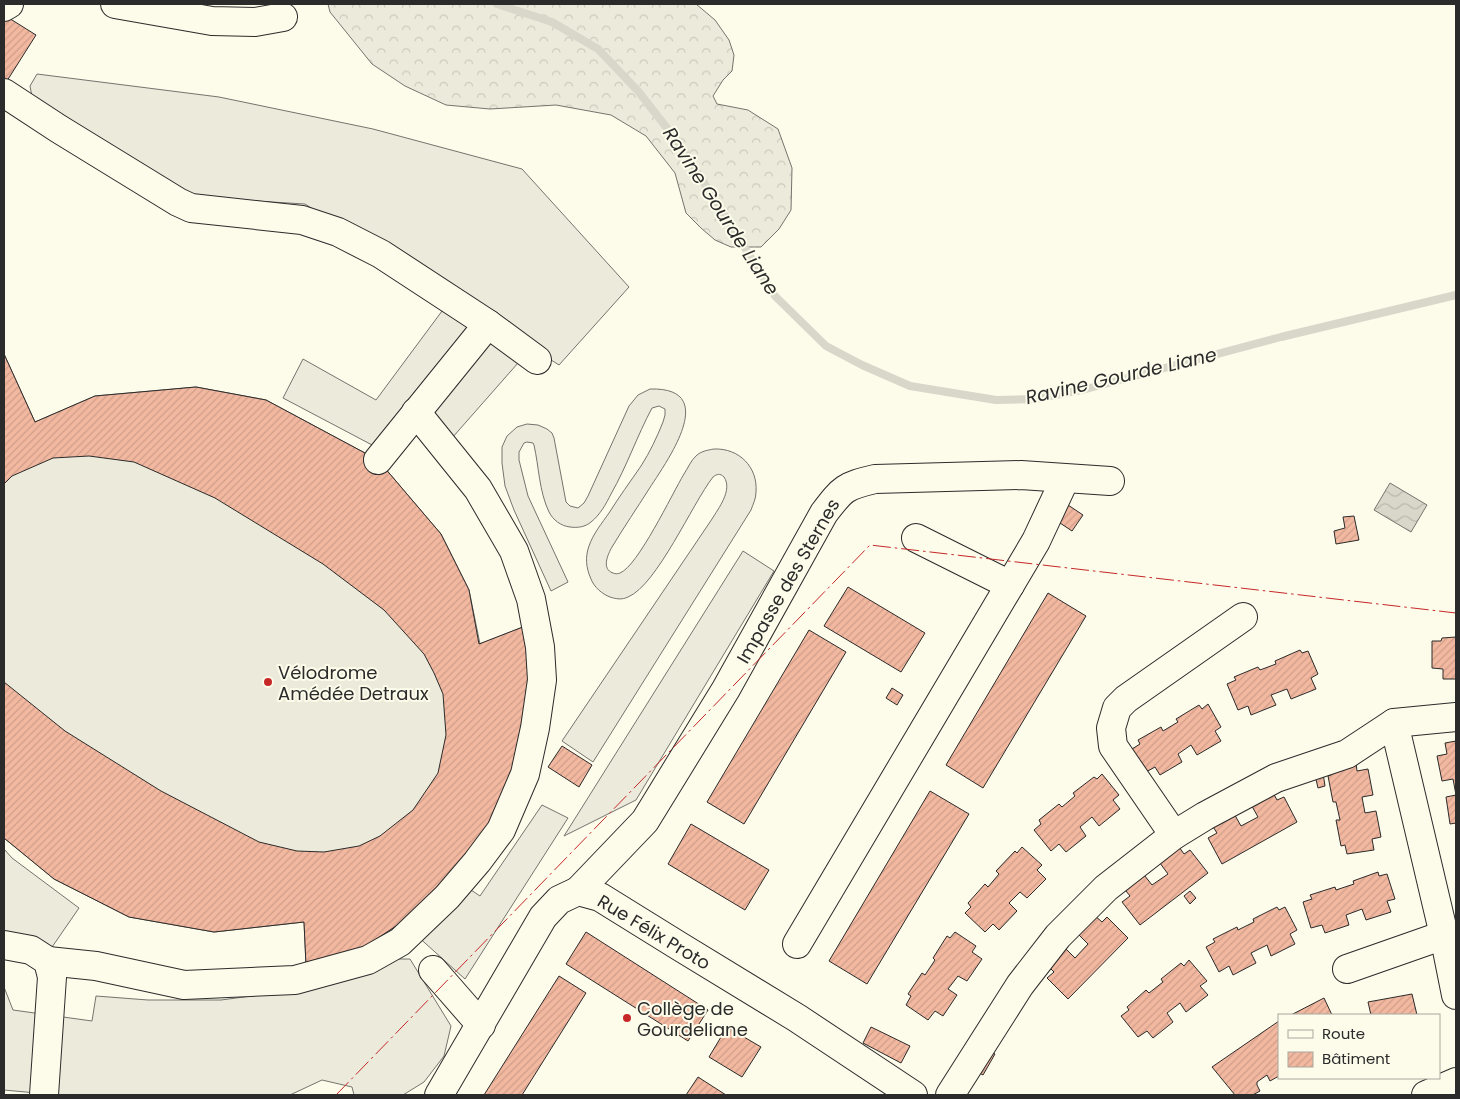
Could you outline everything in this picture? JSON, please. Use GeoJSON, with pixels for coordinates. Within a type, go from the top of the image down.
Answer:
{"type":"FeatureCollection","features":[{"type":"Feature","properties":{"kind":"street"},"geometry":{"type":"LineString","coordinates":[[4,7],[9,4]]}},
{"type":"Feature","properties":{"kind":"street"},"geometry":{"type":"LineString","coordinates":[[115,4],[212,21],[256,22],[283,17]]}},
{"type":"Feature","properties":{"kind":"street"},"geometry":{"type":"LineString","coordinates":[[4,93],[59,129],[178,202],[191,208],[302,220],[338,232],[382,254],[488,324],[537,360]]}},
{"type":"Feature","properties":{"kind":"street"},"geometry":{"type":"LineString","coordinates":[[378,460],[488,324]]}},
{"type":"Feature","properties":{"kind":"street"},"geometry":{"type":"LineString","coordinates":[[4,945],[31,950],[48,961],[96,966],[184,984],[295,980],[368,960],[400,942],[447,897],[477,862],[501,830],[525,774],[535,728],[542,680],[540,647],[531,599],[514,551],[478,489],[416,412]]}},
{"type":"Feature","properties":{"kind":"street","name":"Impasse des Sternes"},"geometry":{"type":"LineString","coordinates":[[578,891],[645,821],[726,689],[824,512],[840,492],[852,484],[875,479],[1020,475],[1110,481]]}},
{"type":"Feature","properties":{"kind":"street"},"geometry":{"type":"LineString","coordinates":[[797,944],[1036,541],[1065,479]]}},
{"type":"Feature","properties":{"kind":"street"},"geometry":{"type":"LineString","coordinates":[[916,538],[1010,585]]}},
{"type":"Feature","properties":{"kind":"street"},"geometry":{"type":"LineString","coordinates":[[1174,835],[1114,746],[1111,728],[1117,708],[1126,699],[1243,617]]}},
{"type":"Feature","properties":{"kind":"street"},"geometry":{"type":"LineString","coordinates":[[950,1095],[1020,985],[1058,936],[1106,888],[1174,835],[1276,778],[1346,754],[1394,723],[1456,717]]}},
{"type":"Feature","properties":{"kind":"street"},"geometry":{"type":"LineString","coordinates":[[1394,723],[1450,935],[1456,995]]}},
{"type":"Feature","properties":{"kind":"street","name":"Rue Félix Proto"},"geometry":{"type":"LineString","coordinates":[[439,1095],[544,918],[559,900],[578,891],[600,897],[797,1018],[913,1095]]}},
{"type":"Feature","properties":{"kind":"street"},"geometry":{"type":"LineString","coordinates":[[1348,969],[1450,935]]}},
{"type":"Feature","properties":{"kind":"street"},"geometry":{"type":"LineString","coordinates":[[44,1095],[52,977],[48,961]]}},
{"type":"Feature","properties":{"kind":"street"},"geometry":{"type":"LineString","coordinates":[[433,970],[481,1025]]}},
{"type":"Feature","properties":{"kind":"street"},"geometry":{"type":"LineString","coordinates":[[1426,1095],[1456,1082]]}},
{"type":"Feature","properties":{"kind":"green space"},"geometry":{"type":"Polygon","coordinates":[[[328,4],[696,4],[715,20],[729,40],[734,55],[732,71],[723,80],[713,96],[717,104],[748,110],[778,129],[792,168],[791,210],[779,229],[761,247],[731,247],[715,240],[686,213],[675,173],[646,136],[611,115],[556,105],[490,109],[446,105],[405,86],[372,64],[330,12],[328,4]]]}},
{"type":"Feature","properties":{"kind":"green space","name":"Vélodrome Amédée Detraux"},"geometry":{"type":"Polygon","coordinates":[[[4,354],[35,422],[95,396],[196,387],[266,400],[378,460],[441,534],[469,590],[480,644],[528,625],[410,917],[364,947],[306,965],[304,922],[214,932],[129,917],[54,879],[4,838],[4,354]]]}},
{"type":"Feature","properties":{"kind":"green space"},"geometry":{"type":"Polygon","coordinates":[[[650,389],[671,392],[682,400],[686,412],[683,428],[667,461],[610,550],[606,561],[609,571],[615,574],[620,573],[636,557],[690,464],[701,453],[714,449],[731,452],[739,456],[750,467],[754,475],[756,495],[751,510],[593,762],[562,741],[721,505],[726,493],[726,482],[721,475],[713,477],[674,543],[651,577],[639,590],[628,597],[614,598],[601,592],[592,582],[587,567],[588,550],[595,533],[641,466],[656,439],[663,422],[665,409],[659,406],[652,408],[605,505],[589,524],[581,527],[563,525],[553,518],[543,496],[534,445],[533,443],[524,443],[519,452],[519,460],[528,496],[568,582],[551,591],[505,486],[502,447],[507,436],[517,427],[527,424],[538,425],[552,433],[566,502],[570,506],[578,508],[588,496],[629,406],[638,395],[650,389]]]}},
{"type":"Feature","properties":{"kind":"shaded area"},"geometry":{"type":"Polygon","coordinates":[[[37,74],[219,97],[373,129],[522,169],[629,287],[559,365],[305,204],[189,197],[33,102],[30,86],[37,74]]]}},
{"type":"Feature","properties":{"kind":"shaded area"},"geometry":{"type":"Polygon","coordinates":[[[445,307],[518,363],[452,438],[402,412],[374,446],[283,398],[303,359],[376,400],[445,307]]]}},
{"type":"Feature","properties":{"kind":"shaded area"},"geometry":{"type":"Polygon","coordinates":[[[743,551],[774,571],[636,800],[564,836],[743,551]]]}},
{"type":"Feature","properties":{"kind":"shaded area"},"geometry":{"type":"Polygon","coordinates":[[[542,805],[568,818],[465,979],[415,934],[465,886],[480,896],[542,805]]]}},
{"type":"Feature","properties":{"kind":"shaded area"},"geometry":{"type":"Polygon","coordinates":[[[4,849],[12,858],[79,908],[50,950],[4,935],[4,849]]]}},
{"type":"Feature","properties":{"kind":"shaded area"},"geometry":{"type":"Polygon","coordinates":[[[387,959],[410,959],[451,1026],[444,1056],[424,1082],[403,1095],[354,1095],[352,1087],[322,1080],[290,1095],[58,1095],[4,1090],[4,987],[13,1010],[92,1021],[96,996],[148,1000],[221,1000],[305,989],[387,959]]]}},
{"type":"Feature","properties":{"kind":"water"},"geometry":{"type":"Polygon","coordinates":[[[1390,483],[1427,505],[1411,532],[1374,510],[1390,483]]]}},
{"type":"Feature","properties":{"kind":"building"},"geometry":{"type":"Polygon","coordinates":[[[4,15],[36,35],[5,84],[4,84],[4,15]]]}},
{"type":"Feature","properties":{"kind":"building"},"geometry":{"type":"Polygon","coordinates":[[[4,354],[35,422],[95,396],[196,387],[266,400],[378,460],[441,534],[469,590],[479,644],[528,625],[532,650],[516,779],[490,828],[455,872],[410,917],[364,947],[306,965],[304,922],[214,932],[129,917],[54,879],[4,838],[4,682],[65,731],[161,791],[259,842],[297,851],[324,852],[359,846],[380,836],[413,810],[438,773],[446,735],[443,694],[434,673],[424,654],[384,610],[323,564],[215,498],[134,462],[89,456],[53,458],[12,476],[4,484],[4,354]]]}},
{"type":"Feature","properties":{"kind":"building"},"geometry":{"type":"Polygon","coordinates":[[[1065,503],[1083,515],[1072,531],[1054,519],[1065,503]]]}},
{"type":"Feature","properties":{"kind":"building"},"geometry":{"type":"Polygon","coordinates":[[[1354,516],[1359,540],[1336,544],[1334,531],[1345,528],[1343,517],[1354,516]]]}},
{"type":"Feature","properties":{"kind":"building"},"geometry":{"type":"Polygon","coordinates":[[[848,587],[925,633],[901,672],[824,626],[848,587]]]}},
{"type":"Feature","properties":{"kind":"building"},"geometry":{"type":"Polygon","coordinates":[[[1048,593],[1086,616],[983,788],[946,765],[1048,593]]]}},
{"type":"Feature","properties":{"kind":"building"},"geometry":{"type":"Polygon","coordinates":[[[809,630],[846,652],[744,824],[707,802],[809,630]]]}},
{"type":"Feature","properties":{"kind":"building"},"geometry":{"type":"Polygon","coordinates":[[[1456,637],[1456,679],[1443,679],[1443,669],[1432,668],[1432,641],[1456,637]]]}},
{"type":"Feature","properties":{"kind":"building"},"geometry":{"type":"Polygon","coordinates":[[[1300,650],[1302,653],[1308,651],[1318,674],[1311,678],[1316,689],[1291,699],[1287,689],[1271,695],[1276,705],[1251,715],[1248,706],[1238,710],[1227,684],[1236,680],[1234,677],[1258,667],[1260,670],[1276,664],[1275,661],[1300,650]]]}},
{"type":"Feature","properties":{"kind":"building"},"geometry":{"type":"Polygon","coordinates":[[[892,688],[903,695],[897,705],[886,698],[892,688]]]}},
{"type":"Feature","properties":{"kind":"building"},"geometry":{"type":"Polygon","coordinates":[[[1208,704],[1221,727],[1215,731],[1221,741],[1197,755],[1191,745],[1178,754],[1182,762],[1160,775],[1155,767],[1146,772],[1132,749],[1140,744],[1138,740],[1161,727],[1163,731],[1178,722],[1176,719],[1199,705],[1202,709],[1208,704]]]}},
{"type":"Feature","properties":{"kind":"building"},"geometry":{"type":"Polygon","coordinates":[[[1456,741],[1456,795],[1453,779],[1442,781],[1437,756],[1447,754],[1445,743],[1456,741]]]}},
{"type":"Feature","properties":{"kind":"building"},"geometry":{"type":"Polygon","coordinates":[[[562,746],[592,765],[579,787],[548,767],[562,746]]]}},
{"type":"Feature","properties":{"kind":"building"},"geometry":{"type":"Polygon","coordinates":[[[1356,763],[1357,771],[1368,769],[1373,795],[1362,797],[1365,813],[1376,811],[1381,837],[1372,839],[1374,850],[1347,854],[1345,845],[1341,846],[1336,820],[1340,820],[1336,802],[1333,802],[1328,776],[1331,775],[1330,768],[1356,763]]]}},
{"type":"Feature","properties":{"kind":"building"},"geometry":{"type":"Polygon","coordinates":[[[1323,773],[1325,786],[1318,788],[1315,775],[1323,773]]]}},
{"type":"Feature","properties":{"kind":"building"},"geometry":{"type":"Polygon","coordinates":[[[1102,774],[1119,795],[1113,800],[1120,809],[1099,826],[1092,817],[1080,827],[1086,836],[1066,852],[1059,844],[1051,851],[1034,830],[1041,824],[1039,820],[1059,804],[1062,807],[1075,796],[1073,793],[1094,777],[1097,779],[1102,774]]]}},
{"type":"Feature","properties":{"kind":"building"},"geometry":{"type":"Polygon","coordinates":[[[1271,789],[1277,800],[1284,797],[1297,822],[1222,864],[1208,838],[1217,833],[1210,822],[1232,810],[1241,826],[1258,817],[1249,801],[1271,789]]]}},
{"type":"Feature","properties":{"kind":"building"},"geometry":{"type":"Polygon","coordinates":[[[930,791],[969,814],[867,984],[829,961],[930,791]]]}},
{"type":"Feature","properties":{"kind":"building"},"geometry":{"type":"Polygon","coordinates":[[[1456,795],[1456,823],[1450,824],[1446,797],[1456,795]]]}},
{"type":"Feature","properties":{"kind":"building"},"geometry":{"type":"Polygon","coordinates":[[[691,824],[769,870],[745,910],[668,864],[691,824]]]}},
{"type":"Feature","properties":{"kind":"building"},"geometry":{"type":"Polygon","coordinates":[[[1177,844],[1184,854],[1190,850],[1208,873],[1140,925],[1122,902],[1130,896],[1122,886],[1141,871],[1152,885],[1168,874],[1157,859],[1177,844]]]}},
{"type":"Feature","properties":{"kind":"building"},"geometry":{"type":"Polygon","coordinates":[[[1022,847],[1042,865],[1037,870],[1046,879],[1027,898],[1020,892],[1009,903],[1017,911],[999,930],[993,924],[985,932],[965,913],[971,907],[968,903],[985,884],[988,887],[999,874],[996,871],[1015,851],[1017,853],[1022,847]]]}},
{"type":"Feature","properties":{"kind":"building"},"geometry":{"type":"Polygon","coordinates":[[[1378,872],[1379,876],[1387,874],[1395,899],[1387,901],[1391,912],[1366,920],[1362,909],[1346,915],[1349,925],[1325,933],[1322,925],[1311,928],[1303,902],[1312,899],[1310,895],[1335,887],[1336,890],[1354,884],[1353,881],[1378,872]]]}},
{"type":"Feature","properties":{"kind":"building"},"geometry":{"type":"Polygon","coordinates":[[[1190,891],[1196,898],[1190,904],[1184,896],[1190,891]]]}},
{"type":"Feature","properties":{"kind":"building"},"geometry":{"type":"Polygon","coordinates":[[[1277,907],[1279,910],[1285,907],[1297,930],[1290,934],[1295,944],[1271,956],[1267,945],[1251,953],[1256,963],[1233,975],[1229,966],[1219,972],[1206,947],[1215,942],[1213,939],[1237,927],[1238,930],[1254,922],[1253,919],[1277,907]]]}},
{"type":"Feature","properties":{"kind":"building"},"geometry":{"type":"Polygon","coordinates":[[[1093,914],[1102,922],[1107,917],[1128,938],[1068,999],[1047,978],[1054,972],[1045,963],[1062,945],[1075,958],[1088,944],[1076,932],[1093,914]]]}},
{"type":"Feature","properties":{"kind":"building"},"geometry":{"type":"Polygon","coordinates":[[[586,932],[708,1010],[688,1041],[566,964],[586,932]]]}},
{"type":"Feature","properties":{"kind":"building"},"geometry":{"type":"Polygon","coordinates":[[[955,932],[976,946],[972,952],[982,959],[967,981],[958,976],[948,989],[957,995],[943,1016],[935,1011],[928,1020],[906,1005],[911,996],[908,994],[922,973],[925,975],[947,936],[950,938],[955,932]]]}},
{"type":"Feature","properties":{"kind":"building"},"geometry":{"type":"Polygon","coordinates":[[[1189,960],[1207,981],[1200,986],[1208,995],[1186,1012],[1180,1003],[1167,1013],[1173,1022],[1153,1038],[1147,1031],[1138,1037],[1121,1016],[1129,1010],[1127,1007],[1146,990],[1149,993],[1163,982],[1161,979],[1181,963],[1184,966],[1189,960]]]}},
{"type":"Feature","properties":{"kind":"building"},"geometry":{"type":"Polygon","coordinates":[[[559,976],[586,993],[522,1095],[484,1095],[559,976]]]}},
{"type":"Feature","properties":{"kind":"building"},"geometry":{"type":"Polygon","coordinates":[[[1412,994],[1417,1014],[1371,1014],[1368,1002],[1412,994]]]}},
{"type":"Feature","properties":{"kind":"building"},"geometry":{"type":"Polygon","coordinates":[[[1324,998],[1332,1014],[1293,1014],[1324,998]]]}},
{"type":"Feature","properties":{"kind":"building"},"geometry":{"type":"Polygon","coordinates":[[[1278,1022],[1278,1077],[1270,1081],[1267,1075],[1257,1082],[1260,1091],[1253,1095],[1235,1095],[1212,1067],[1278,1022]]]}},
{"type":"Feature","properties":{"kind":"building"},"geometry":{"type":"Polygon","coordinates":[[[727,1027],[761,1047],[742,1077],[709,1057],[727,1027]]]}},
{"type":"Feature","properties":{"kind":"building"},"geometry":{"type":"Polygon","coordinates":[[[871,1027],[910,1046],[901,1063],[863,1043],[871,1027]]]}},
{"type":"Feature","properties":{"kind":"building"},"geometry":{"type":"Polygon","coordinates":[[[986,1049],[995,1054],[983,1075],[974,1070],[986,1049]]]}},
{"type":"Feature","properties":{"kind":"building"},"geometry":{"type":"Polygon","coordinates":[[[698,1077],[726,1095],[686,1095],[698,1077]]]}},
{"type":"Feature","properties":{"kind":"waterway","name":"Ravine Gourde Liane"},"geometry":{"type":"LineString","coordinates":[[497,4],[552,22],[598,49],[638,91],[681,146],[775,296],[826,346],[862,365],[910,386],[996,400],[1036,399],[1086,389],[1281,337],[1456,295]]}},
{"type":"Feature","properties":{"kind":"power"},"geometry":{"type":"LineString","coordinates":[[336,1095],[870,545],[1456,613]]}},
{"type":"Feature","properties":{"kind":"place","name":"Vélodrome Amédée Detraux"},"geometry":{"type":"Point","coordinates":[268,682]}},
{"type":"Feature","properties":{"kind":"place","name":"Collège de Gourdeliane"},"geometry":{"type":"Point","coordinates":[627,1018]}}]}
